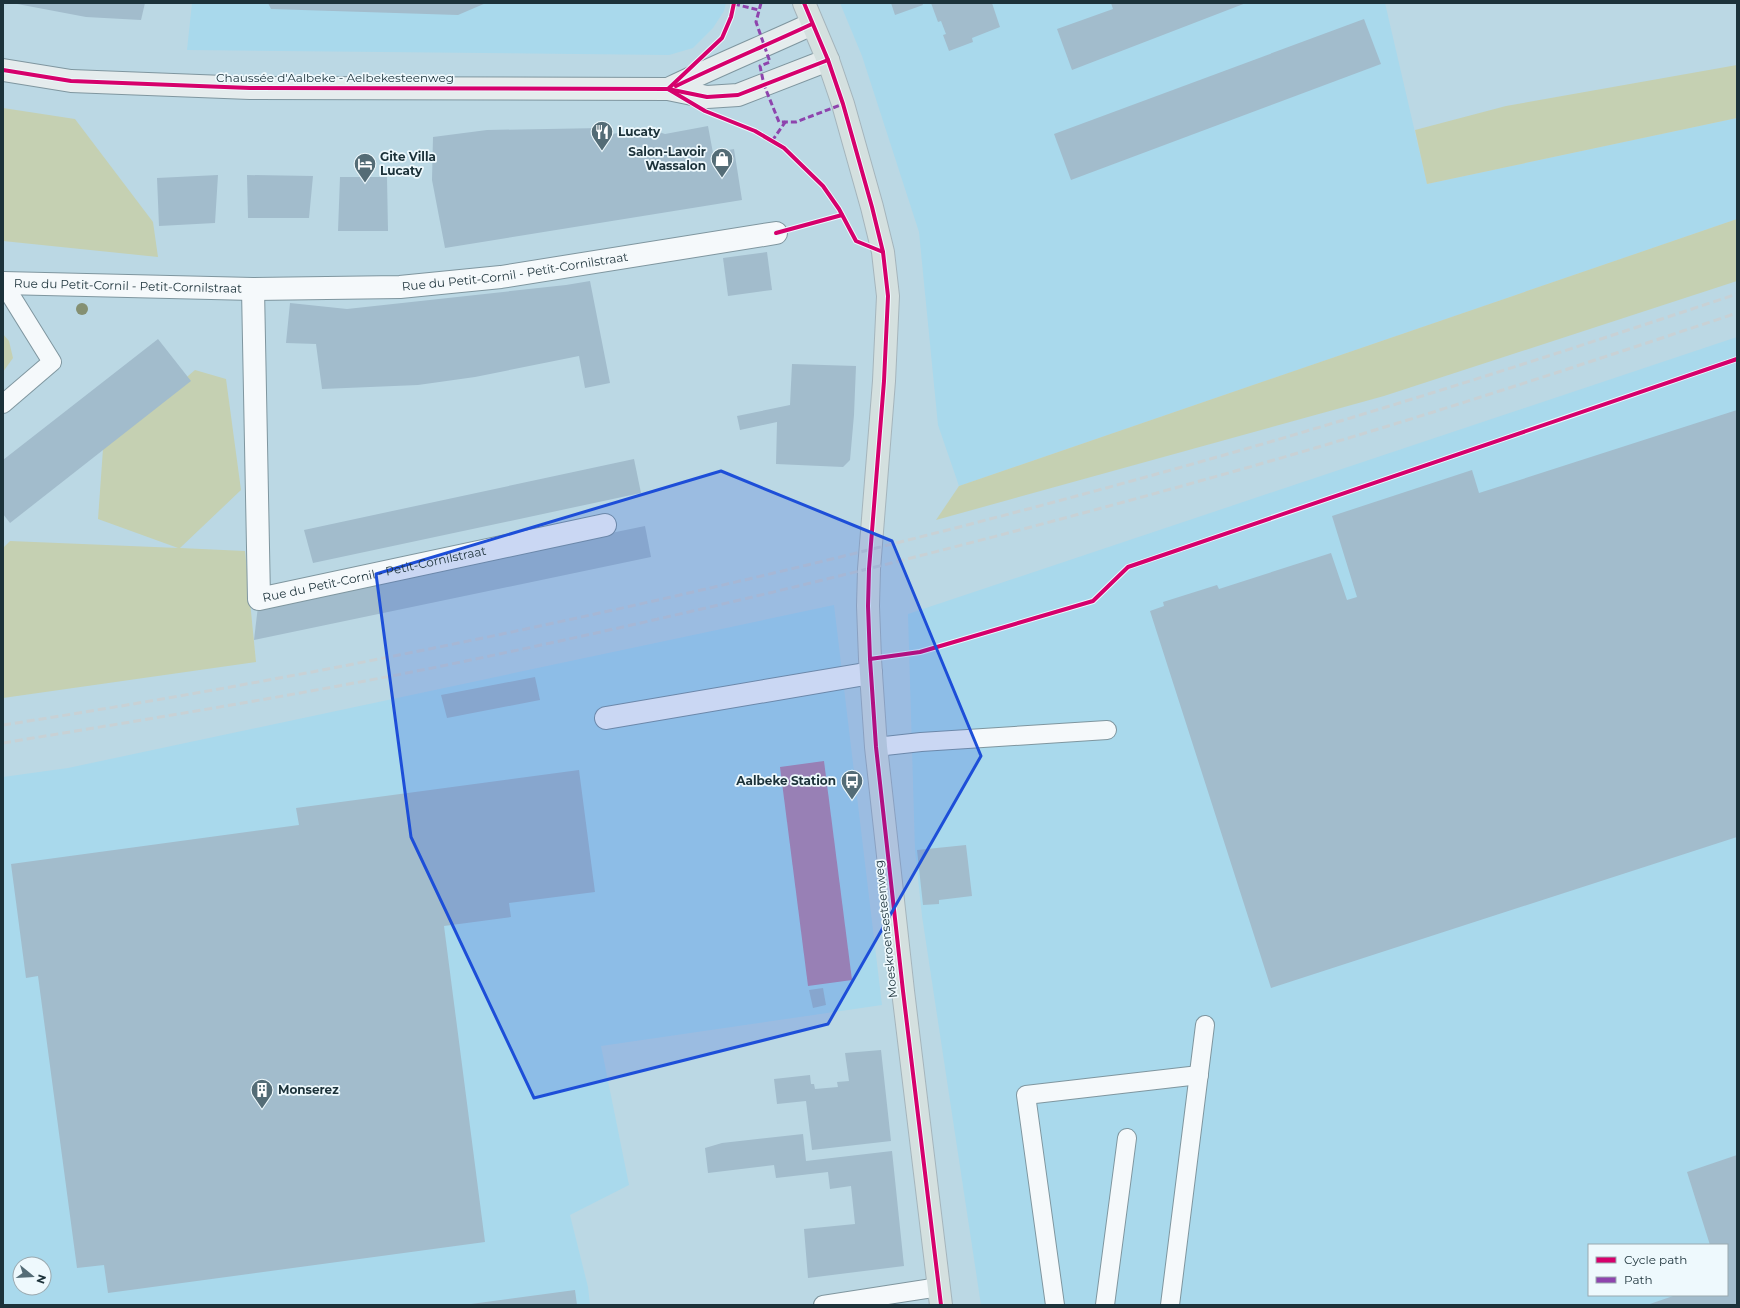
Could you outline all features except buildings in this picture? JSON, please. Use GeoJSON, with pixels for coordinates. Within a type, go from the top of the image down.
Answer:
{"type":"FeatureCollection","features":[{"type":"Feature","properties":{"kind":"main road","name":"Moeskroensesteenweg"},"geometry":{"type":"LineString","coordinates":[[804,3],[828,60],[843,104],[883,252],[888,296],[884,381],[870,550],[868,606],[871,673],[876,747],[904,999],[940,1296]]}},
{"type":"Feature","properties":{"kind":"main road","name":"Chaussée d'Aalbeke - Aelbekesteenweg"},"geometry":{"type":"LineString","coordinates":[[668,89],[719,64],[758,49],[812,24]]}},
{"type":"Feature","properties":{"kind":"main road","name":"Chaussée d'Aalbeke - Aelbekesteenweg"},"geometry":{"type":"LineString","coordinates":[[3,70],[71,81],[250,88],[668,89],[707,97],[738,95],[828,60]]}},
{"type":"Feature","properties":{"kind":"street","name":"Rue du Petit-Cornil - Petit-Cornilstraat"},"geometry":{"type":"LineString","coordinates":[[3,283],[253,289],[400,288],[501,277],[776,233]]}},
{"type":"Feature","properties":{"kind":"street","name":"Rue du Petit-Cornil - Petit-Cornilstraat"},"geometry":{"type":"LineString","coordinates":[[253,289],[260,599],[605,525]]}},
{"type":"Feature","properties":{"kind":"street"},"geometry":{"type":"LineString","coordinates":[[606,718],[871,673]]}},
{"type":"Feature","properties":{"kind":"lane"},"geometry":{"type":"LineString","coordinates":[[3,283],[52,362],[3,404]]}},
{"type":"Feature","properties":{"kind":"lane"},"geometry":{"type":"LineString","coordinates":[[876,747],[922,742],[1107,730]]}},
{"type":"Feature","properties":{"kind":"lane"},"geometry":{"type":"LineString","coordinates":[[1170,1305],[1206,1025]]}},
{"type":"Feature","properties":{"kind":"lane"},"geometry":{"type":"LineString","coordinates":[[1055,1305],[1026,1095],[1199,1075]]}},
{"type":"Feature","properties":{"kind":"lane"},"geometry":{"type":"LineString","coordinates":[[1105,1305],[1127,1138]]}},
{"type":"Feature","properties":{"kind":"lane"},"geometry":{"type":"LineString","coordinates":[[823,1305],[940,1296]]}},
{"type":"Feature","properties":{"kind":"highlighted area"},"geometry":{"type":"Polygon","coordinates":[[[721,471],[892,541],[981,756],[828,1024],[534,1098],[411,837],[376,574],[721,471]]]}},
{"type":"Feature","properties":{"kind":"shaded area"},"geometry":{"type":"Polygon","coordinates":[[[192,3],[726,3],[724,11],[713,28],[693,48],[669,55],[187,50],[192,3]]]}},
{"type":"Feature","properties":{"kind":"shaded area"},"geometry":{"type":"Polygon","coordinates":[[[840,3],[1385,3],[1427,184],[1737,118],[1737,219],[959,486],[938,425],[919,232],[862,56],[840,3]]]}},
{"type":"Feature","properties":{"kind":"shaded area"},"geometry":{"type":"Polygon","coordinates":[[[1737,337],[1737,1305],[981,1305],[922,916],[915,850],[908,614],[1737,337]]]}},
{"type":"Feature","properties":{"kind":"shaded area"},"geometry":{"type":"Polygon","coordinates":[[[834,605],[882,1005],[601,1046],[629,1185],[570,1215],[588,1287],[590,1305],[3,1305],[3,777],[68,768],[834,605]]]}},
{"type":"Feature","properties":{"kind":"shaded area"},"geometry":{"type":"Polygon","coordinates":[[[824,761],[852,980],[808,986],[780,767],[824,761]]]}},
{"type":"Feature","properties":{"kind":"green space"},"geometry":{"type":"Polygon","coordinates":[[[1737,65],[1737,118],[1427,184],[1415,130],[1506,106],[1737,65]]]}},
{"type":"Feature","properties":{"kind":"green space"},"geometry":{"type":"Polygon","coordinates":[[[3,108],[75,119],[153,222],[158,257],[3,241],[3,108]]]}},
{"type":"Feature","properties":{"kind":"green space"},"geometry":{"type":"Polygon","coordinates":[[[1737,219],[1737,281],[1384,396],[936,520],[959,486],[1737,219]]]}},
{"type":"Feature","properties":{"kind":"green space"},"geometry":{"type":"Polygon","coordinates":[[[3,334],[9,341],[13,358],[3,372],[3,334]]]}},
{"type":"Feature","properties":{"kind":"green space"},"geometry":{"type":"Polygon","coordinates":[[[195,370],[226,379],[241,490],[180,548],[245,551],[256,662],[3,698],[3,548],[10,541],[178,548],[98,519],[103,449],[195,370]]]}},
{"type":"Feature","properties":{"kind":"railway"},"geometry":{"type":"LineString","coordinates":[[3,725],[163,699],[322,670],[481,638],[797,568],[1110,487],[1266,443],[1502,371],[1737,294]]}},
{"type":"Feature","properties":{"kind":"railway"},"geometry":{"type":"LineString","coordinates":[[3,743],[383,678],[543,645],[753,597],[858,571],[1066,518],[1332,443],[1507,389],[1737,313]]}},
{"type":"Feature","properties":{"kind":"marked path"},"geometry":{"type":"LineString","coordinates":[[761,3],[756,22],[770,62],[760,66],[764,85],[779,122],[796,122],[843,104]]}},
{"type":"Feature","properties":{"kind":"marked path"},"geometry":{"type":"LineString","coordinates":[[734,4],[759,10]]}},
{"type":"Feature","properties":{"kind":"marked path"},"geometry":{"type":"LineString","coordinates":[[772,141],[786,121]]}},
{"type":"Feature","properties":{"kind":"cycle path"},"geometry":{"type":"LineString","coordinates":[[734,3],[731,17],[722,38],[668,89],[705,111],[755,131],[784,148],[823,186],[839,209],[856,241],[883,252]]}},
{"type":"Feature","properties":{"kind":"cycle path"},"geometry":{"type":"LineString","coordinates":[[804,3],[828,60],[843,104],[883,252],[888,296],[884,381],[869,569],[868,606],[870,659],[876,747],[903,991],[941,1305]]}},
{"type":"Feature","properties":{"kind":"cycle path"},"geometry":{"type":"LineString","coordinates":[[676,86],[812,24]]}},
{"type":"Feature","properties":{"kind":"cycle path"},"geometry":{"type":"LineString","coordinates":[[3,70],[71,81],[250,88],[668,89],[707,97],[738,95],[828,60]]}},
{"type":"Feature","properties":{"kind":"cycle path"},"geometry":{"type":"LineString","coordinates":[[776,233],[842,215]]}},
{"type":"Feature","properties":{"kind":"cycle path"},"geometry":{"type":"LineString","coordinates":[[870,659],[920,652],[1093,601],[1128,567],[1737,359]]}},
{"type":"Feature","properties":{"kind":"place","name":"Lucaty"},"geometry":{"type":"Point","coordinates":[602,152]}},
{"type":"Feature","properties":{"kind":"place","name":"Salon-Lavoir Wassalon"},"geometry":{"type":"Point","coordinates":[722,178]}},
{"type":"Feature","properties":{"kind":"place","name":"Gite Villa Lucaty"},"geometry":{"type":"Point","coordinates":[365,184]}},
{"type":"Feature","properties":{"kind":"place","name":"Aalbeke Station"},"geometry":{"type":"Point","coordinates":[852,800]}},
{"type":"Feature","properties":{"kind":"place","name":"Monserez"},"geometry":{"type":"Point","coordinates":[262,1110]}}]}
